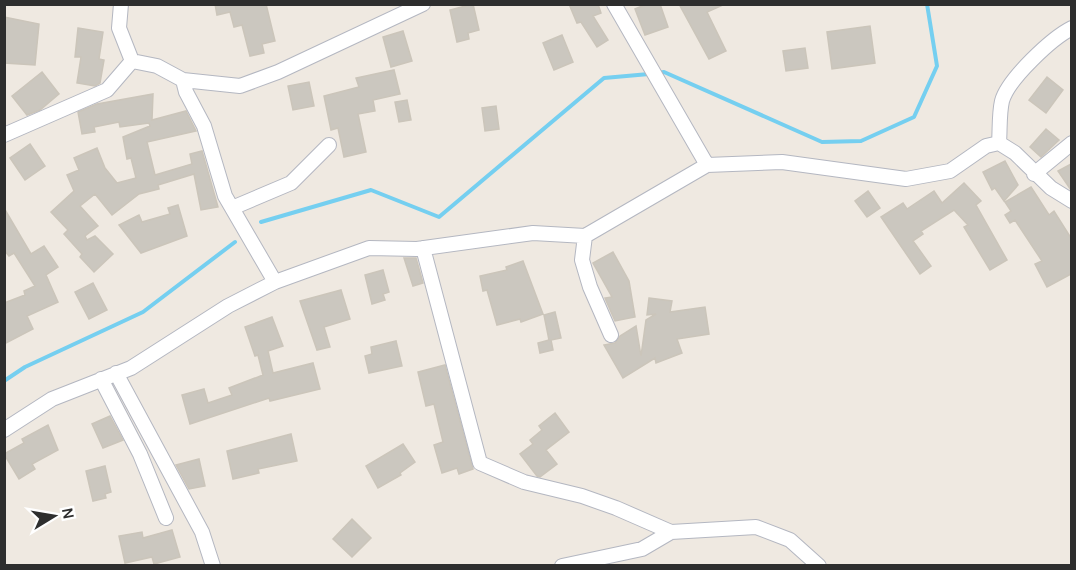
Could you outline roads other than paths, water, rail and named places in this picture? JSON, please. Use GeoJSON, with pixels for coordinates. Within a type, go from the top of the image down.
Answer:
{"type":"FeatureCollection","features":[{"type":"Feature","properties":{"kind":"street"},"geometry":{"type":"LineString","coordinates":[[121,4],[119,28],[132,61]]}},
{"type":"Feature","properties":{"kind":"street"},"geometry":{"type":"LineString","coordinates":[[132,61],[157,66],[183,80],[240,86],[278,72],[423,4]]}},
{"type":"Feature","properties":{"kind":"street"},"geometry":{"type":"LineString","coordinates":[[614,4],[636,47],[707,165]]}},
{"type":"Feature","properties":{"kind":"street"},"geometry":{"type":"LineString","coordinates":[[999,143],[1002,100],[1024,68],[1056,35],[1071,27]]}},
{"type":"Feature","properties":{"kind":"street"},"geometry":{"type":"LineString","coordinates":[[4,135],[107,90],[132,61]]}},
{"type":"Feature","properties":{"kind":"street"},"geometry":{"type":"LineString","coordinates":[[183,80],[186,92],[204,126],[214,168],[232,208],[275,282]]}},
{"type":"Feature","properties":{"kind":"street"},"geometry":{"type":"LineString","coordinates":[[4,430],[51,399],[101,380],[159,351],[228,306],[275,282],[369,248],[423,248],[533,233],[585,236],[707,165],[782,162],[906,179],[950,171],[986,146],[999,143],[1015,153],[1034,174],[1071,201]]}},
{"type":"Feature","properties":{"kind":"street"},"geometry":{"type":"LineString","coordinates":[[1034,174],[1071,143]]}},
{"type":"Feature","properties":{"kind":"street"},"geometry":{"type":"LineString","coordinates":[[232,208],[291,183],[329,145]]}},
{"type":"Feature","properties":{"kind":"street"},"geometry":{"type":"LineString","coordinates":[[585,236],[582,260],[590,287],[611,335]]}},
{"type":"Feature","properties":{"kind":"street"},"geometry":{"type":"LineString","coordinates":[[423,248],[480,463],[524,482],[582,496],[616,508],[671,532],[756,527],[790,540],[819,566]]}},
{"type":"Feature","properties":{"kind":"street"},"geometry":{"type":"LineString","coordinates":[[116,373],[202,532],[213,566]]}},
{"type":"Feature","properties":{"kind":"street"},"geometry":{"type":"LineString","coordinates":[[101,380],[140,454],[166,518]]}},
{"type":"Feature","properties":{"kind":"street"},"geometry":{"type":"LineString","coordinates":[[562,566],[642,549],[671,532]]}},
{"type":"Feature","properties":{"kind":"waterway"},"geometry":{"type":"LineString","coordinates":[[657,73],[664,72],[822,142],[861,141],[914,117],[937,66],[927,4]]}},
{"type":"Feature","properties":{"kind":"waterway"},"geometry":{"type":"LineString","coordinates":[[261,222],[371,190],[439,217],[604,78],[649,74]]}},
{"type":"Feature","properties":{"kind":"waterway"},"geometry":{"type":"LineString","coordinates":[[4,381],[25,367],[143,312],[235,242]]}}]}
